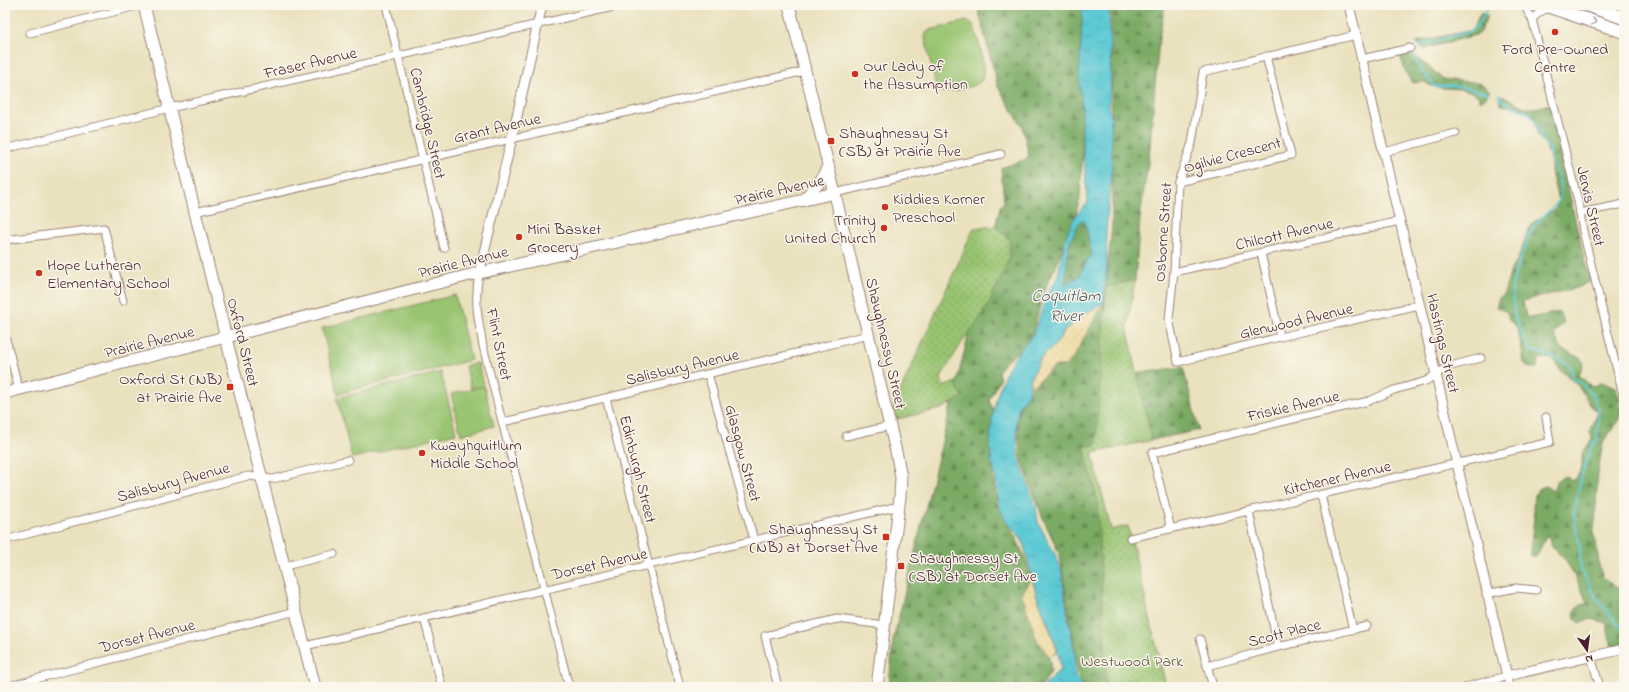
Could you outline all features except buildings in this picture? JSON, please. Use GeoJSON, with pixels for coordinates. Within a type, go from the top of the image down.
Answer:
{"type":"FeatureCollection","features":[{"type":"Feature","properties":{"kind":"main road","name":"Oxford Street"},"geometry":{"type":"LineString","coordinates":[[144,5],[226,338],[286,566],[315,687]]}},
{"type":"Feature","properties":{"kind":"main road"},"geometry":{"type":"LineString","coordinates":[[1586,5],[1624,18]]}},
{"type":"Feature","properties":{"kind":"main road"},"geometry":{"type":"LineString","coordinates":[[1547,6],[1624,32]]}},
{"type":"Feature","properties":{"kind":"main road","name":"Shaughnessy Street"},"geometry":{"type":"LineString","coordinates":[[790,7],[890,426],[900,477],[899,506],[877,687]]}},
{"type":"Feature","properties":{"kind":"main road"},"geometry":{"type":"LineString","coordinates":[[803,200],[820,182],[828,166]]}},
{"type":"Feature","properties":{"kind":"main road","name":"Prairie Avenue"},"geometry":{"type":"LineString","coordinates":[[5,393],[479,273],[835,193]]}},
{"type":"Feature","properties":{"kind":"street"},"geometry":{"type":"LineString","coordinates":[[30,33],[141,5]]}},
{"type":"Feature","properties":{"kind":"street","name":"Cambridge Street"},"geometry":{"type":"LineString","coordinates":[[386,5],[444,248]]}},
{"type":"Feature","properties":{"kind":"street","name":"Flint Street"},"geometry":{"type":"LineString","coordinates":[[542,5],[512,138],[479,273],[476,291],[476,312],[569,687]]}},
{"type":"Feature","properties":{"kind":"street","name":"Fraser Avenue"},"geometry":{"type":"LineString","coordinates":[[5,149],[170,108],[622,5]]}},
{"type":"Feature","properties":{"kind":"street","name":"Hastings Street"},"geometry":{"type":"LineString","coordinates":[[1349,5],[1509,687]]}},
{"type":"Feature","properties":{"kind":"street","name":"Jervis Street"},"geometry":{"type":"LineString","coordinates":[[1524,5],[1532,19],[1624,399]]}},
{"type":"Feature","properties":{"kind":"street"},"geometry":{"type":"LineString","coordinates":[[1532,19],[1547,6]]}},
{"type":"Feature","properties":{"kind":"street","name":"Osborne Street"},"geometry":{"type":"LineString","coordinates":[[1178,362],[1169,319],[1174,272],[1178,182],[1192,143],[1203,72],[1356,35]]}},
{"type":"Feature","properties":{"kind":"street"},"geometry":{"type":"LineString","coordinates":[[1362,59],[1410,48]]}},
{"type":"Feature","properties":{"kind":"street","name":"Ogilvie Crescent"},"geometry":{"type":"LineString","coordinates":[[1178,182],[1291,155],[1266,56]]}},
{"type":"Feature","properties":{"kind":"street","name":"Grant Avenue"},"geometry":{"type":"LineString","coordinates":[[195,212],[423,158],[805,71]]}},
{"type":"Feature","properties":{"kind":"street"},"geometry":{"type":"LineString","coordinates":[[1384,152],[1456,133]]}},
{"type":"Feature","properties":{"kind":"street","name":"Prairie Avenue"},"geometry":{"type":"LineString","coordinates":[[835,193],[1001,154]]}},
{"type":"Feature","properties":{"kind":"street"},"geometry":{"type":"LineString","coordinates":[[1580,213],[1624,204]]}},
{"type":"Feature","properties":{"kind":"street","name":"Chilcott Avenue"},"geometry":{"type":"LineString","coordinates":[[1174,272],[1400,221]]}},
{"type":"Feature","properties":{"kind":"street"},"geometry":{"type":"LineString","coordinates":[[5,240],[104,228],[123,301]]}},
{"type":"Feature","properties":{"kind":"street"},"geometry":{"type":"LineString","coordinates":[[1261,253],[1280,337]]}},
{"type":"Feature","properties":{"kind":"street","name":"Glenwood Avenue"},"geometry":{"type":"LineString","coordinates":[[1178,362],[1419,305]]}},
{"type":"Feature","properties":{"kind":"street"},"geometry":{"type":"LineString","coordinates":[[5,335],[19,390]]}},
{"type":"Feature","properties":{"kind":"street","name":"Salisbury Avenue"},"geometry":{"type":"LineString","coordinates":[[503,422],[868,335]]}},
{"type":"Feature","properties":{"kind":"street","name":"Friskie Avenue"},"geometry":{"type":"LineString","coordinates":[[1170,529],[1152,453],[1370,401],[1394,390],[1426,380],[1447,367],[1481,358]]}},
{"type":"Feature","properties":{"kind":"street","name":"Glasgow Street"},"geometry":{"type":"LineString","coordinates":[[708,374],[754,540]]}},
{"type":"Feature","properties":{"kind":"street","name":"Edinburgh Street"},"geometry":{"type":"LineString","coordinates":[[606,398],[680,687]]}},
{"type":"Feature","properties":{"kind":"street","name":"Kitchener Avenue"},"geometry":{"type":"LineString","coordinates":[[1130,538],[1550,442],[1546,417]]}},
{"type":"Feature","properties":{"kind":"street"},"geometry":{"type":"LineString","coordinates":[[846,436],[890,426]]}},
{"type":"Feature","properties":{"kind":"street","name":"Salisbury Avenue"},"geometry":{"type":"LineString","coordinates":[[5,540],[248,476],[273,479],[348,460]]}},
{"type":"Feature","properties":{"kind":"street"},"geometry":{"type":"LineString","coordinates":[[1320,495],[1353,630]]}},
{"type":"Feature","properties":{"kind":"street","name":"Dorset Avenue"},"geometry":{"type":"LineString","coordinates":[[305,646],[899,506]]}},
{"type":"Feature","properties":{"kind":"street"},"geometry":{"type":"LineString","coordinates":[[1249,511],[1278,647]]}},
{"type":"Feature","properties":{"kind":"street"},"geometry":{"type":"LineString","coordinates":[[286,566],[334,554]]}},
{"type":"Feature","properties":{"kind":"street"},"geometry":{"type":"LineString","coordinates":[[1486,594],[1516,588],[1536,590]]}},
{"type":"Feature","properties":{"kind":"street","name":"Dorset Avenue"},"geometry":{"type":"LineString","coordinates":[[5,687],[296,611]]}},
{"type":"Feature","properties":{"kind":"street"},"geometry":{"type":"LineString","coordinates":[[424,618],[442,687]]}},
{"type":"Feature","properties":{"kind":"street"},"geometry":{"type":"LineString","coordinates":[[778,687],[765,636],[837,619],[884,624]]}},
{"type":"Feature","properties":{"kind":"street","name":"Scott Place"},"geometry":{"type":"LineString","coordinates":[[1207,666],[1278,647],[1367,626]]}},
{"type":"Feature","properties":{"kind":"street"},"geometry":{"type":"LineString","coordinates":[[1200,639],[1213,687]]}},
{"type":"Feature","properties":{"kind":"street"},"geometry":{"type":"LineString","coordinates":[[1466,687],[1624,649]]}},
{"type":"Feature","properties":{"kind":"street"},"geometry":{"type":"LineString","coordinates":[[1591,657],[1600,687]]}},
{"type":"Feature","properties":{"kind":"green space"},"geometry":{"type":"Polygon","coordinates":[[[977,5],[1086,5],[1086,120],[1080,198],[1076,213],[1056,266],[1044,291],[1032,335],[1021,349],[1004,363],[998,372],[1000,379],[989,401],[993,408],[991,458],[997,503],[1026,560],[1031,577],[1027,584],[1037,640],[1049,656],[1051,670],[1042,687],[889,687],[893,640],[1000,207],[1004,202],[1001,168],[1026,159],[1029,155],[1022,126],[998,87],[977,5]]]}},
{"type":"Feature","properties":{"kind":"green space"},"geometry":{"type":"Polygon","coordinates":[[[1111,5],[1165,5],[1159,38],[1150,148],[1140,219],[1135,280],[1127,327],[1137,373],[1183,367],[1199,430],[1092,453],[1111,530],[1128,526],[1166,687],[1080,687],[1060,555],[1042,516],[1021,458],[1017,422],[1020,407],[1031,388],[1055,367],[1066,366],[1106,287],[1112,225],[1111,5]]]}},
{"type":"Feature","properties":{"kind":"green space"},"geometry":{"type":"Polygon","coordinates":[[[1481,12],[1488,16],[1479,34],[1424,49],[1416,42],[1472,30],[1481,12]]]}},
{"type":"Feature","properties":{"kind":"green space"},"geometry":{"type":"Polygon","coordinates":[[[966,21],[972,23],[976,35],[983,61],[983,76],[981,81],[975,85],[942,92],[936,87],[925,37],[926,33],[930,30],[966,21]]]}},
{"type":"Feature","properties":{"kind":"green space"},"geometry":{"type":"Polygon","coordinates":[[[1411,54],[1432,69],[1442,79],[1481,83],[1491,92],[1481,101],[1472,92],[1466,90],[1431,86],[1422,82],[1412,83],[1406,73],[1400,56],[1411,54]]]}},
{"type":"Feature","properties":{"kind":"green space"},"geometry":{"type":"Polygon","coordinates":[[[1499,95],[1527,108],[1535,108],[1549,104],[1586,267],[1591,281],[1576,288],[1523,301],[1526,317],[1560,312],[1564,322],[1554,334],[1561,349],[1579,357],[1584,363],[1579,375],[1591,386],[1602,382],[1615,388],[1619,396],[1621,413],[1618,421],[1604,441],[1602,448],[1598,472],[1593,533],[1603,577],[1615,587],[1621,588],[1624,591],[1624,644],[1612,647],[1606,623],[1586,620],[1579,623],[1575,619],[1574,613],[1577,607],[1587,603],[1571,570],[1565,560],[1553,547],[1549,537],[1546,536],[1537,556],[1529,556],[1534,519],[1533,507],[1535,495],[1539,488],[1547,486],[1550,490],[1554,490],[1556,481],[1565,476],[1571,480],[1576,479],[1582,467],[1582,454],[1592,439],[1590,432],[1591,426],[1593,425],[1598,412],[1592,408],[1580,388],[1561,371],[1552,358],[1539,359],[1537,368],[1530,368],[1524,363],[1518,328],[1509,320],[1507,312],[1496,307],[1499,298],[1504,293],[1512,267],[1516,263],[1520,254],[1528,230],[1535,221],[1556,209],[1558,200],[1546,145],[1538,136],[1532,116],[1525,109],[1501,105],[1499,95]]]}},
{"type":"Feature","properties":{"kind":"green space"},"geometry":{"type":"Polygon","coordinates":[[[1080,220],[1083,220],[1089,239],[1092,256],[1087,260],[1080,276],[1065,285],[1069,244],[1080,220]]]}},
{"type":"Feature","properties":{"kind":"green space"},"geometry":{"type":"Polygon","coordinates":[[[996,226],[1010,240],[1009,259],[989,303],[941,377],[943,387],[955,382],[962,397],[941,409],[897,419],[893,407],[974,228],[996,226]]]}},
{"type":"Feature","properties":{"kind":"green space","name":"Westwood Park"},"geometry":{"type":"Polygon","coordinates":[[[1135,280],[1127,327],[1152,440],[1092,453],[1111,530],[1128,526],[1166,687],[1107,687],[1097,499],[1084,447],[1096,444],[1106,287],[1135,280]]]}},
{"type":"Feature","properties":{"kind":"green space"},"geometry":{"type":"Polygon","coordinates":[[[455,295],[471,360],[338,394],[322,328],[455,295]]]}},
{"type":"Feature","properties":{"kind":"green space"},"geometry":{"type":"Polygon","coordinates":[[[478,363],[484,386],[471,389],[465,366],[478,363]]]}},
{"type":"Feature","properties":{"kind":"green space"},"geometry":{"type":"Polygon","coordinates":[[[441,372],[456,433],[352,458],[337,398],[441,372]]]}},
{"type":"Feature","properties":{"kind":"green space"},"geometry":{"type":"Polygon","coordinates":[[[484,386],[494,426],[461,435],[451,394],[484,386]]]}},
{"type":"Feature","properties":{"kind":"sand"},"geometry":{"type":"Polygon","coordinates":[[[1104,302],[1072,359],[1066,366],[1057,366],[1053,368],[1030,387],[1032,374],[1042,358],[1069,327],[1078,319],[1104,302]]]}},
{"type":"Feature","properties":{"kind":"sand"},"geometry":{"type":"Polygon","coordinates":[[[1031,577],[1057,650],[1055,654],[1049,656],[1037,640],[1022,595],[1031,577]]]}},
{"type":"Feature","properties":{"kind":"water","name":"Coquitlam River"},"geometry":{"type":"Polygon","coordinates":[[[1083,5],[1109,5],[1111,78],[1109,106],[1111,119],[1112,164],[1106,230],[1107,267],[1104,302],[1088,312],[1065,330],[1056,344],[1040,359],[1031,377],[1028,393],[1019,407],[1016,421],[1018,455],[1036,507],[1038,522],[1061,568],[1075,653],[1076,677],[1083,687],[1044,687],[1053,676],[1061,670],[1058,652],[1036,593],[1023,543],[1019,535],[1004,518],[1000,509],[995,473],[991,460],[990,445],[992,418],[998,392],[1008,368],[1035,329],[1048,292],[1056,281],[1069,229],[1073,220],[1088,203],[1082,138],[1082,112],[1079,78],[1083,5]],[[1083,220],[1080,221],[1069,244],[1065,285],[1080,276],[1087,260],[1092,256],[1086,227],[1083,220]]]}},
{"type":"Feature","properties":{"kind":"waterway"},"geometry":{"type":"LineString","coordinates":[[1419,46],[1471,31],[1479,22],[1489,5]]}},
{"type":"Feature","properties":{"kind":"waterway"},"geometry":{"type":"LineString","coordinates":[[1414,56],[1420,69],[1436,87],[1451,85],[1489,93]]}},
{"type":"Feature","properties":{"kind":"waterway"},"geometry":{"type":"LineString","coordinates":[[1499,95],[1503,101],[1530,114],[1534,119],[1543,141],[1550,150],[1550,156],[1560,184],[1560,199],[1556,205],[1537,222],[1529,236],[1515,273],[1512,289],[1514,315],[1529,350],[1551,356],[1567,364],[1571,369],[1572,377],[1583,385],[1594,397],[1599,411],[1597,440],[1592,446],[1582,474],[1574,511],[1575,524],[1580,547],[1580,564],[1582,571],[1595,596],[1624,631]]}},
{"type":"Feature","properties":{"kind":"place","name":"Ford Pre-Owned Centre"},"geometry":{"type":"Point","coordinates":[1555,32]}},
{"type":"Feature","properties":{"kind":"place","name":"Our Lady of the Assumption"},"geometry":{"type":"Point","coordinates":[855,74]}},
{"type":"Feature","properties":{"kind":"place","name":"Shaughnessy St (SB) at Prairie Ave"},"geometry":{"type":"Point","coordinates":[831,141]}},
{"type":"Feature","properties":{"kind":"place","name":"Kiddies Korner Preschool"},"geometry":{"type":"Point","coordinates":[885,207]}},
{"type":"Feature","properties":{"kind":"place","name":"Trinity United Church"},"geometry":{"type":"Point","coordinates":[884,228]}},
{"type":"Feature","properties":{"kind":"place","name":"Mini Basket Grocery"},"geometry":{"type":"Point","coordinates":[519,237]}},
{"type":"Feature","properties":{"kind":"place","name":"Hope Lutheran Elementary School"},"geometry":{"type":"Point","coordinates":[39,273]}},
{"type":"Feature","properties":{"kind":"place","name":"Oxford St (NB) at Prairie Ave"},"geometry":{"type":"Point","coordinates":[230,387]}},
{"type":"Feature","properties":{"kind":"place","name":"Kwayhquitlum Middle School"},"geometry":{"type":"Point","coordinates":[422,453]}},
{"type":"Feature","properties":{"kind":"place","name":"Shaughnessy St (NB) at Dorset Ave"},"geometry":{"type":"Point","coordinates":[886,537]}},
{"type":"Feature","properties":{"kind":"place","name":"Shaughnessy St (SB) at Dorset Ave"},"geometry":{"type":"Point","coordinates":[901,566]}}]}
